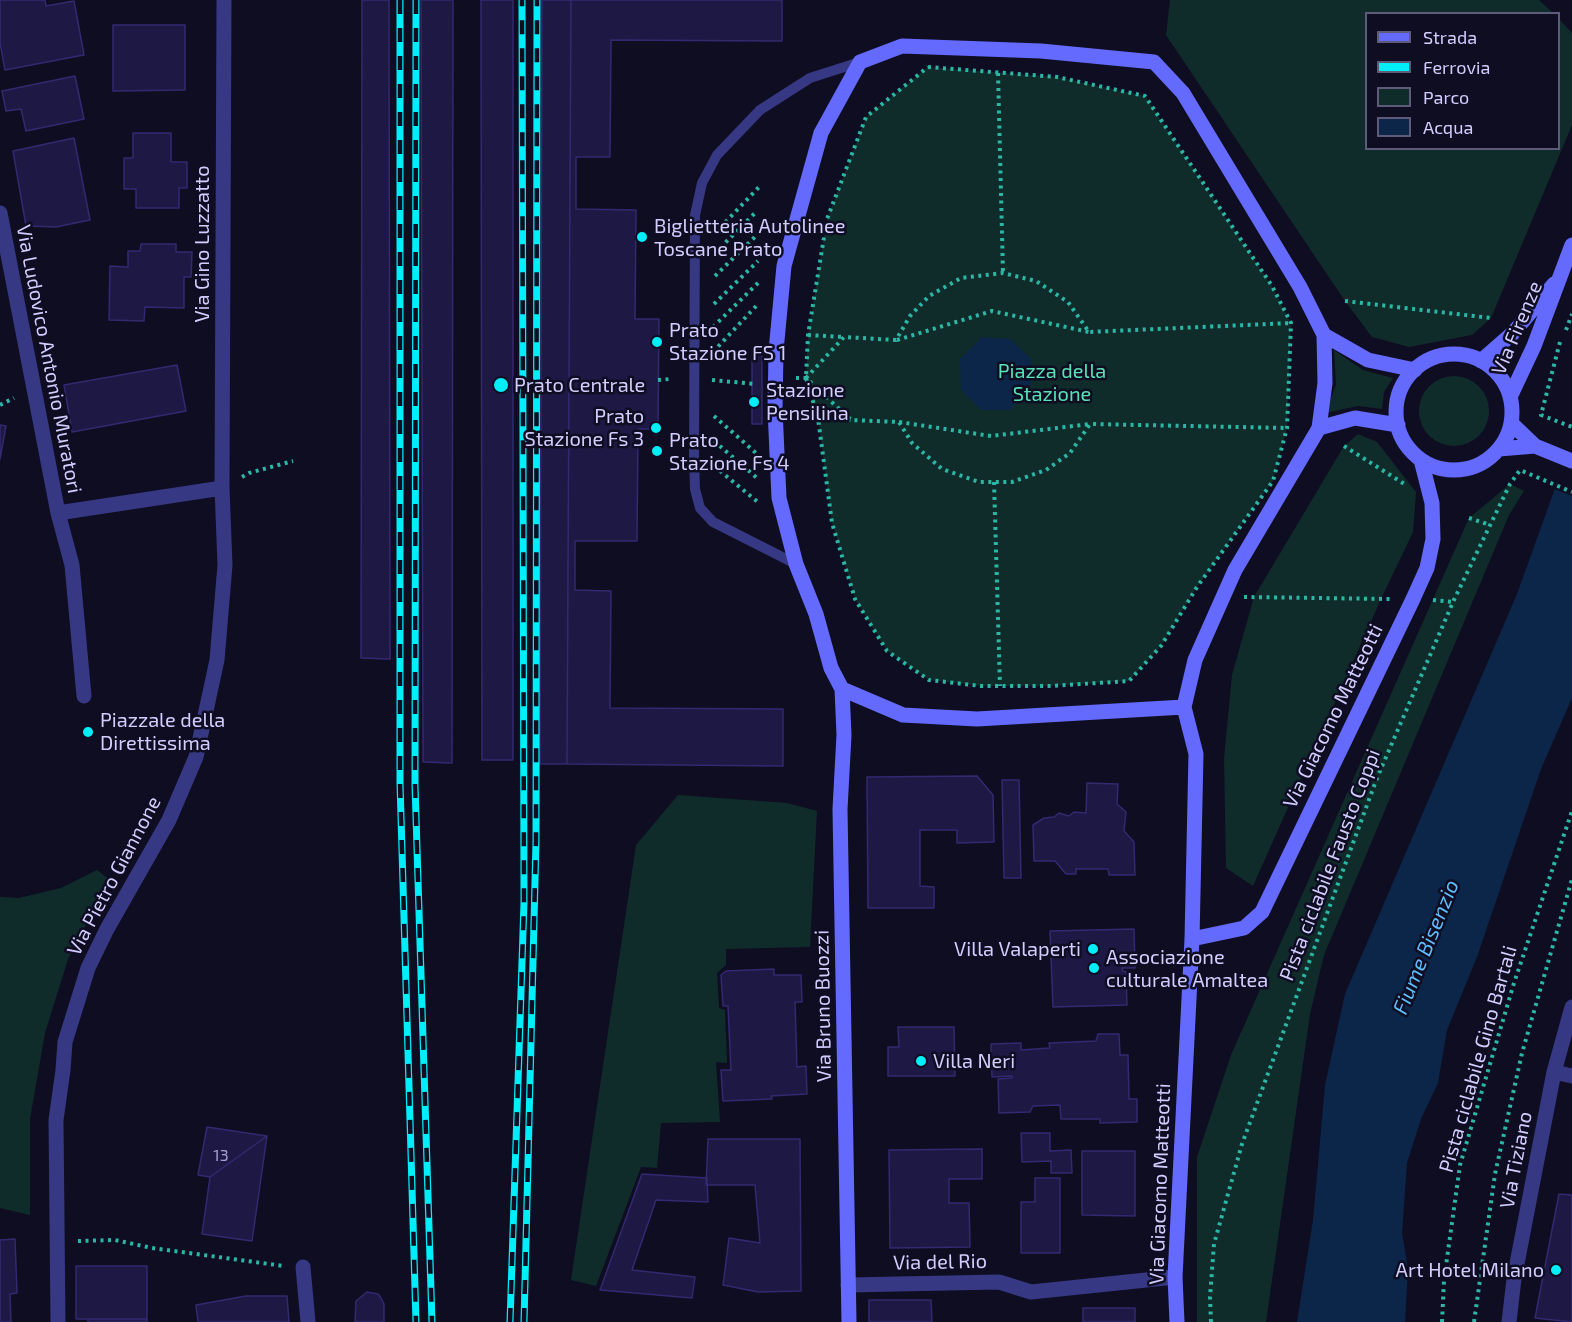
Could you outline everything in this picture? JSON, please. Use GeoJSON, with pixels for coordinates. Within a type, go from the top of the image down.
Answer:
{"type":"FeatureCollection","features":[{"type":"Feature","properties":{"kind":"street","name":"Via Gino Luzzatto"},"geometry":{"type":"LineString","coordinates":[[222,488],[224,0]]}},
{"type":"Feature","properties":{"kind":"street"},"geometry":{"type":"LineString","coordinates":[[902,46],[1041,51],[1154,62],[1183,93],[1300,287],[1324,334],[1325,383],[1319,428],[1235,570],[1195,660],[1184,707],[977,719],[935,717],[903,715],[842,689],[831,668],[816,614],[796,564],[779,498],[775,416],[776,351],[784,266],[820,133],[860,62],[902,46]]}},
{"type":"Feature","properties":{"kind":"street","name":"Via Ludovico Antonio Muratori"},"geometry":{"type":"LineString","coordinates":[[0,213],[5,260],[58,513],[72,565],[84,696]]}},
{"type":"Feature","properties":{"kind":"street","name":"Via Firenze"},"geometry":{"type":"LineString","coordinates":[[1510,397],[1534,346],[1572,245]]}},
{"type":"Feature","properties":{"kind":"street","name":"Via Firenze"},"geometry":{"type":"LineString","coordinates":[[1481,361],[1513,333],[1561,275]]}},
{"type":"Feature","properties":{"kind":"street"},"geometry":{"type":"LineString","coordinates":[[1324,334],[1368,360],[1415,370]]}},
{"type":"Feature","properties":{"kind":"street"},"geometry":{"type":"LineString","coordinates":[[1447,355],[1464,355],[1481,361],[1494,370],[1504,382],[1510,397],[1513,410],[1507,437],[1499,449],[1485,461],[1469,468],[1452,470],[1436,467],[1421,459],[1403,438],[1396,410],[1399,395],[1405,381],[1430,359],[1447,355]]}},
{"type":"Feature","properties":{"kind":"street"},"geometry":{"type":"LineString","coordinates":[[1319,428],[1355,418],[1398,425]]}},
{"type":"Feature","properties":{"kind":"street"},"geometry":{"type":"LineString","coordinates":[[1511,423],[1535,446],[1572,460]]}},
{"type":"Feature","properties":{"kind":"street"},"geometry":{"type":"LineString","coordinates":[[1499,449],[1535,446]]}},
{"type":"Feature","properties":{"kind":"street","name":"Via Giacomo Matteotti"},"geometry":{"type":"LineString","coordinates":[[1192,939],[1244,928],[1262,912],[1413,599],[1427,568],[1433,539],[1432,503],[1421,459]]}},
{"type":"Feature","properties":{"kind":"street","name":"Via Ludovico Antonio Muratori"},"geometry":{"type":"LineString","coordinates":[[58,513],[222,488]]}},
{"type":"Feature","properties":{"kind":"street","name":"Via Pietro Giannone"},"geometry":{"type":"LineString","coordinates":[[58,1322],[56,1120],[65,1042],[88,968],[107,929],[169,820],[196,758],[217,660],[225,565],[222,488]]}},
{"type":"Feature","properties":{"kind":"street","name":"Via Bruno Buozzi"},"geometry":{"type":"LineString","coordinates":[[842,689],[844,735],[840,809],[849,1322]]}},
{"type":"Feature","properties":{"kind":"street","name":"Via Giacomo Matteotti"},"geometry":{"type":"LineString","coordinates":[[1177,1322],[1175,1277],[1192,939],[1196,754],[1184,707]]}},
{"type":"Feature","properties":{"kind":"street","name":"Via Tiziano"},"geometry":{"type":"LineString","coordinates":[[1509,1322],[1514,1279],[1554,1072],[1572,1007]]}},
{"type":"Feature","properties":{"kind":"street"},"geometry":{"type":"LineString","coordinates":[[1554,1072],[1572,1076]]}},
{"type":"Feature","properties":{"kind":"street"},"geometry":{"type":"LineString","coordinates":[[303,1267],[308,1322]]}},
{"type":"Feature","properties":{"kind":"street","name":"Via del Rio"},"geometry":{"type":"LineString","coordinates":[[848,1286],[999,1282],[1031,1292],[1175,1277]]}},
{"type":"Feature","properties":{"kind":"lane"},"geometry":{"type":"LineString","coordinates":[[796,564],[713,522],[700,508],[695,489],[694,454],[695,215],[702,183],[717,155],[760,110],[810,78],[860,62]]}},
{"type":"Feature","properties":{"kind":"path"},"geometry":{"type":"LineString","coordinates":[[928,67],[998,73],[1057,77],[1144,96],[1272,286],[1291,323],[1287,428],[1273,481],[1197,587],[1161,646],[1129,681],[1051,686],[981,686],[929,680],[887,651],[855,598],[832,524],[818,418],[806,378],[808,335],[827,219],[866,117],[928,67]]}},
{"type":"Feature","properties":{"kind":"path"},"geometry":{"type":"LineString","coordinates":[[998,73],[1003,273]]}},
{"type":"Feature","properties":{"kind":"path"},"geometry":{"type":"LineString","coordinates":[[714,233],[760,186]]}},
{"type":"Feature","properties":{"kind":"path"},"geometry":{"type":"LineString","coordinates":[[715,253],[757,211]]}},
{"type":"Feature","properties":{"kind":"path"},"geometry":{"type":"LineString","coordinates":[[714,223],[714,286]]}},
{"type":"Feature","properties":{"kind":"path"},"geometry":{"type":"LineString","coordinates":[[714,276],[761,231]]}},
{"type":"Feature","properties":{"kind":"path"},"geometry":{"type":"LineString","coordinates":[[714,295],[714,305],[758,261]]}},
{"type":"Feature","properties":{"kind":"path"},"geometry":{"type":"LineString","coordinates":[[896,340],[910,315],[928,296],[961,278],[1003,273],[1036,281],[1068,302],[1089,332]]}},
{"type":"Feature","properties":{"kind":"path"},"geometry":{"type":"LineString","coordinates":[[712,328],[759,282]]}},
{"type":"Feature","properties":{"kind":"path"},"geometry":{"type":"LineString","coordinates":[[712,353],[761,300]]}},
{"type":"Feature","properties":{"kind":"path"},"geometry":{"type":"LineString","coordinates":[[1346,301],[1491,318]]}},
{"type":"Feature","properties":{"kind":"path"},"geometry":{"type":"LineString","coordinates":[[808,335],[896,340],[992,311],[1089,332],[1291,323]]}},
{"type":"Feature","properties":{"kind":"path"},"geometry":{"type":"LineString","coordinates":[[1572,314],[1560,342],[1542,415],[1572,427]]}},
{"type":"Feature","properties":{"kind":"path"},"geometry":{"type":"LineString","coordinates":[[712,336],[713,316]]}},
{"type":"Feature","properties":{"kind":"path"},"geometry":{"type":"LineString","coordinates":[[806,378],[844,337]]}},
{"type":"Feature","properties":{"kind":"path"},"geometry":{"type":"LineString","coordinates":[[712,345],[712,362]]}},
{"type":"Feature","properties":{"kind":"path"},"geometry":{"type":"LineString","coordinates":[[712,372],[712,381],[756,384],[756,374]]}},
{"type":"Feature","properties":{"kind":"path"},"geometry":{"type":"LineString","coordinates":[[806,378],[851,420]]}},
{"type":"Feature","properties":{"kind":"path"},"geometry":{"type":"LineString","coordinates":[[658,380],[670,380]]}},
{"type":"Feature","properties":{"kind":"path"},"geometry":{"type":"LineString","coordinates":[[713,416],[762,459]]}},
{"type":"Feature","properties":{"kind":"path"},"geometry":{"type":"LineString","coordinates":[[775,416],[899,422],[991,436],[1090,424],[1287,428]]}},
{"type":"Feature","properties":{"kind":"path"},"geometry":{"type":"LineString","coordinates":[[899,422],[912,443],[942,469],[979,482],[1012,482],[1046,470],[1070,453],[1090,424]]}},
{"type":"Feature","properties":{"kind":"path"},"geometry":{"type":"LineString","coordinates":[[714,441],[761,482]]}},
{"type":"Feature","properties":{"kind":"path"},"geometry":{"type":"LineString","coordinates":[[1344,446],[1407,486]]}},
{"type":"Feature","properties":{"kind":"path"},"geometry":{"type":"LineString","coordinates":[[222,488],[249,473],[293,462]]}},
{"type":"Feature","properties":{"kind":"path"},"geometry":{"type":"LineString","coordinates":[[714,465],[759,503]]}},
{"type":"Feature","properties":{"kind":"path","name":"Pista ciclabile Fausto Coppi"},"geometry":{"type":"LineString","coordinates":[[1211,1322],[1210,1297],[1214,1244],[1242,1144],[1377,778],[1453,602],[1510,484],[1521,470],[1572,492]]}},
{"type":"Feature","properties":{"kind":"path"},"geometry":{"type":"LineString","coordinates":[[994,482],[1000,686]]}},
{"type":"Feature","properties":{"kind":"path"},"geometry":{"type":"LineString","coordinates":[[1469,518],[1490,525]]}},
{"type":"Feature","properties":{"kind":"path"},"geometry":{"type":"LineString","coordinates":[[1197,587],[1223,597],[1413,599],[1453,602]]}},
{"type":"Feature","properties":{"kind":"path","name":"Pista ciclabile Gino Bartali"},"geometry":{"type":"LineString","coordinates":[[1442,1322],[1444,1280],[1460,1165],[1514,983],[1572,811]]}},
{"type":"Feature","properties":{"kind":"path"},"geometry":{"type":"LineString","coordinates":[[1474,1322],[1495,1174],[1509,1108],[1522,1053],[1572,879]]}},
{"type":"Feature","properties":{"kind":"path"},"geometry":{"type":"LineString","coordinates":[[57,1243],[116,1239],[152,1248],[303,1267]]}},
{"type":"Feature","properties":{"kind":"green space"},"geometry":{"type":"Polygon","coordinates":[[[1170,0],[1539,0],[1552,12],[1365,12],[1365,150],[1560,150],[1560,20],[1572,33],[1572,125],[1491,318],[1472,335],[1409,347],[1372,337],[1345,301],[1166,35],[1170,0]]]}},
{"type":"Feature","properties":{"kind":"green space","name":"Piazza della Stazione"},"geometry":{"type":"Polygon","coordinates":[[[928,67],[1057,77],[1145,96],[1272,286],[1291,323],[1287,428],[1273,481],[1197,587],[1161,646],[1129,681],[1051,686],[981,686],[929,680],[887,651],[855,599],[832,523],[818,418],[806,378],[808,335],[827,219],[866,117],[928,67]]]}},
{"type":"Feature","properties":{"kind":"green space"},"geometry":{"type":"Polygon","coordinates":[[[1334,350],[1363,370],[1393,378],[1384,392],[1382,409],[1358,406],[1325,413],[1336,385],[1334,350]]]}},
{"type":"Feature","properties":{"kind":"green space"},"geometry":{"type":"Polygon","coordinates":[[[1454,376],[1467,379],[1479,386],[1486,398],[1489,411],[1486,424],[1479,436],[1467,443],[1454,446],[1441,443],[1429,436],[1422,424],[1419,411],[1422,398],[1429,386],[1441,379],[1454,376]]]}},
{"type":"Feature","properties":{"kind":"green space"},"geometry":{"type":"Polygon","coordinates":[[[1358,434],[1377,442],[1416,492],[1413,532],[1253,886],[1226,868],[1224,759],[1232,675],[1254,597],[1344,446],[1358,434]]]}},
{"type":"Feature","properties":{"kind":"green space"},"geometry":{"type":"Polygon","coordinates":[[[1510,484],[1524,491],[1509,515],[1324,955],[1310,1014],[1266,1322],[1197,1322],[1197,1157],[1231,1055],[1469,518],[1510,484]]]}},
{"type":"Feature","properties":{"kind":"green space"},"geometry":{"type":"Polygon","coordinates":[[[678,795],[787,803],[817,811],[810,947],[726,949],[726,965],[717,973],[719,1008],[725,1010],[727,1063],[716,1062],[720,1122],[661,1123],[657,1168],[641,1167],[596,1286],[571,1280],[636,845],[678,795]]]}},
{"type":"Feature","properties":{"kind":"green space"},"geometry":{"type":"Polygon","coordinates":[[[97,870],[110,880],[68,959],[45,1033],[30,1119],[30,1215],[0,1208],[0,897],[19,898],[61,888],[97,870]]]}},
{"type":"Feature","properties":{"kind":"water"},"geometry":{"type":"Polygon","coordinates":[[[982,337],[1010,339],[1031,359],[1031,387],[1010,410],[981,410],[961,390],[960,359],[982,337]]]}},
{"type":"Feature","properties":{"kind":"water","name":"Fiume Bisenzio"},"geometry":{"type":"Polygon","coordinates":[[[1572,441],[1572,698],[1541,769],[1477,957],[1447,1030],[1438,1083],[1421,1119],[1407,1163],[1402,1233],[1408,1269],[1405,1322],[1297,1322],[1313,1220],[1325,1085],[1345,994],[1517,594],[1572,441]]]}},
{"type":"Feature","properties":{"kind":"pier"},"geometry":{"type":"Polygon","coordinates":[[[1572,438],[1572,496],[1552,488],[1569,440],[1572,438]]]}},
{"type":"Feature","properties":{"kind":"building"},"geometry":{"type":"Polygon","coordinates":[[[0,0],[45,0],[46,6],[74,1],[84,55],[5,70],[0,43],[0,0]]]}},
{"type":"Feature","properties":{"kind":"building"},"geometry":{"type":"Polygon","coordinates":[[[362,0],[389,0],[390,659],[361,658],[362,0]]]}},
{"type":"Feature","properties":{"kind":"building"},"geometry":{"type":"Polygon","coordinates":[[[421,0],[453,0],[452,763],[423,762],[421,0]]]}},
{"type":"Feature","properties":{"kind":"building"},"geometry":{"type":"Polygon","coordinates":[[[481,0],[513,0],[513,760],[482,760],[481,0]]]}},
{"type":"Feature","properties":{"kind":"building"},"geometry":{"type":"Polygon","coordinates":[[[542,0],[571,0],[567,764],[540,764],[542,0]]]}},
{"type":"Feature","properties":{"kind":"building","name":"Prato Centrale"},"geometry":{"type":"Polygon","coordinates":[[[571,0],[782,0],[782,41],[611,40],[610,157],[576,157],[576,209],[636,210],[635,319],[659,319],[658,429],[638,429],[637,541],[575,541],[575,590],[611,591],[610,708],[783,709],[783,766],[567,764],[571,0]]]}},
{"type":"Feature","properties":{"kind":"building"},"geometry":{"type":"Polygon","coordinates":[[[113,25],[185,25],[185,90],[113,91],[113,25]]]}},
{"type":"Feature","properties":{"kind":"building"},"geometry":{"type":"Polygon","coordinates":[[[75,76],[84,119],[26,131],[21,109],[6,111],[2,91],[75,76]]]}},
{"type":"Feature","properties":{"kind":"building"},"geometry":{"type":"Polygon","coordinates":[[[133,133],[171,133],[171,162],[187,162],[187,188],[179,188],[179,208],[136,208],[136,189],[124,189],[124,158],[133,158],[133,133]]]}},
{"type":"Feature","properties":{"kind":"building"},"geometry":{"type":"Polygon","coordinates":[[[74,138],[90,220],[56,227],[26,226],[13,151],[74,138]]]}},
{"type":"Feature","properties":{"kind":"building"},"geometry":{"type":"Polygon","coordinates":[[[141,244],[176,244],[176,252],[192,252],[191,277],[184,277],[184,308],[145,307],[144,321],[109,320],[110,266],[128,267],[128,251],[140,251],[141,244]]]}},
{"type":"Feature","properties":{"kind":"building"},"geometry":{"type":"Polygon","coordinates":[[[752,349],[762,349],[762,424],[752,424],[752,349]]]}},
{"type":"Feature","properties":{"kind":"building"},"geometry":{"type":"Polygon","coordinates":[[[177,365],[186,411],[72,432],[64,385],[177,365]]]}},
{"type":"Feature","properties":{"kind":"building"},"geometry":{"type":"Polygon","coordinates":[[[0,425],[6,426],[0,459],[0,425]]]}},
{"type":"Feature","properties":{"kind":"building"},"geometry":{"type":"Polygon","coordinates":[[[977,776],[993,795],[994,842],[957,843],[957,830],[920,830],[920,886],[934,887],[934,908],[868,908],[867,777],[977,776]]]}},
{"type":"Feature","properties":{"kind":"building"},"geometry":{"type":"Polygon","coordinates":[[[1002,780],[1019,780],[1021,878],[1004,878],[1002,780]]]}},
{"type":"Feature","properties":{"kind":"building"},"geometry":{"type":"Polygon","coordinates":[[[1087,783],[1118,784],[1117,804],[1126,812],[1124,831],[1134,842],[1135,875],[1109,875],[1108,869],[1076,869],[1076,874],[1066,874],[1055,861],[1034,861],[1033,825],[1059,813],[1069,816],[1074,812],[1086,813],[1087,783]]]}},
{"type":"Feature","properties":{"kind":"building","name":"Villa Valaperti"},"geometry":{"type":"Polygon","coordinates":[[[1134,929],[1135,968],[1122,968],[1126,972],[1127,1005],[1053,1007],[1050,931],[1134,929]]]}},
{"type":"Feature","properties":{"kind":"building"},"geometry":{"type":"Polygon","coordinates":[[[774,969],[774,975],[801,975],[802,1002],[795,1002],[797,1067],[806,1066],[807,1094],[771,1096],[772,1099],[723,1101],[721,1070],[731,1070],[728,1006],[723,1006],[721,975],[726,971],[774,969]]]}},
{"type":"Feature","properties":{"kind":"building","name":"Villa Neri"},"geometry":{"type":"Polygon","coordinates":[[[898,1027],[954,1027],[955,1076],[888,1076],[888,1047],[899,1047],[898,1027]]]}},
{"type":"Feature","properties":{"kind":"building"},"geometry":{"type":"Polygon","coordinates":[[[1098,1034],[1119,1034],[1120,1055],[1128,1055],[1129,1099],[1137,1099],[1137,1122],[1100,1123],[1100,1119],[1061,1119],[1060,1105],[1033,1106],[1030,1112],[999,1113],[998,1079],[1012,1078],[1012,1076],[992,1077],[991,1044],[1021,1043],[1021,1050],[1050,1048],[1049,1043],[1096,1041],[1098,1034]]]}},
{"type":"Feature","properties":{"kind":"building"},"geometry":{"type":"Polygon","coordinates":[[[207,1127],[267,1136],[210,1177],[198,1175],[207,1127]]]}},
{"type":"Feature","properties":{"kind":"building"},"geometry":{"type":"Polygon","coordinates":[[[1021,1133],[1050,1133],[1050,1151],[1071,1150],[1072,1173],[1051,1173],[1051,1161],[1022,1162],[1021,1133]]]}},
{"type":"Feature","properties":{"kind":"building"},"geometry":{"type":"Polygon","coordinates":[[[267,1136],[252,1241],[202,1234],[210,1177],[267,1136]]]}},
{"type":"Feature","properties":{"kind":"building"},"geometry":{"type":"Polygon","coordinates":[[[708,1139],[800,1139],[801,1291],[758,1292],[723,1285],[729,1238],[760,1243],[755,1185],[706,1185],[708,1139]]]}},
{"type":"Feature","properties":{"kind":"building"},"geometry":{"type":"Polygon","coordinates":[[[982,1149],[982,1179],[949,1179],[949,1203],[969,1203],[970,1247],[890,1248],[889,1150],[982,1149]]]}},
{"type":"Feature","properties":{"kind":"building"},"geometry":{"type":"Polygon","coordinates":[[[1082,1151],[1135,1151],[1135,1216],[1082,1215],[1082,1151]]]}},
{"type":"Feature","properties":{"kind":"building"},"geometry":{"type":"Polygon","coordinates":[[[642,1174],[707,1178],[708,1202],[656,1200],[632,1270],[695,1277],[692,1298],[600,1290],[642,1174]]]}},
{"type":"Feature","properties":{"kind":"building"},"geometry":{"type":"Polygon","coordinates":[[[1035,1178],[1060,1178],[1060,1253],[1021,1253],[1021,1202],[1035,1202],[1035,1178]]]}},
{"type":"Feature","properties":{"kind":"building"},"geometry":{"type":"Polygon","coordinates":[[[1559,1194],[1572,1195],[1572,1322],[1535,1318],[1559,1194]]]}},
{"type":"Feature","properties":{"kind":"building"},"geometry":{"type":"Polygon","coordinates":[[[15,1239],[17,1293],[10,1294],[11,1322],[0,1322],[0,1240],[15,1239]]]}},
{"type":"Feature","properties":{"kind":"building"},"geometry":{"type":"Polygon","coordinates":[[[76,1266],[147,1266],[147,1319],[76,1319],[76,1266]]]}},
{"type":"Feature","properties":{"kind":"building"},"geometry":{"type":"Polygon","coordinates":[[[367,1292],[378,1294],[381,1298],[384,1304],[384,1322],[355,1322],[356,1301],[367,1292]]]}},
{"type":"Feature","properties":{"kind":"building"},"geometry":{"type":"Polygon","coordinates":[[[246,1296],[287,1296],[289,1322],[198,1322],[196,1305],[246,1296]]]}},
{"type":"Feature","properties":{"kind":"building"},"geometry":{"type":"Polygon","coordinates":[[[869,1300],[931,1300],[932,1322],[869,1322],[869,1300]]]}},
{"type":"Feature","properties":{"kind":"building"},"geometry":{"type":"Polygon","coordinates":[[[1083,1308],[1135,1308],[1135,1322],[1083,1322],[1083,1308]]]}},
{"type":"Feature","properties":{"kind":"building"},"geometry":{"type":"Polygon","coordinates":[[[88,1319],[147,1319],[147,1322],[88,1322],[88,1319]]]}},
{"type":"Feature","properties":{"kind":"railway"},"geometry":{"type":"LineString","coordinates":[[400,0],[400,783],[416,1322]]}},
{"type":"Feature","properties":{"kind":"railway"},"geometry":{"type":"LineString","coordinates":[[416,0],[415,785],[432,1322]]}},
{"type":"Feature","properties":{"kind":"railway"},"geometry":{"type":"LineString","coordinates":[[510,1322],[524,902],[522,0]]}},
{"type":"Feature","properties":{"kind":"railway"},"geometry":{"type":"LineString","coordinates":[[524,1322],[536,841],[537,0]]}},
{"type":"Feature","properties":{"kind":"place","name":"Biglietteria Autolinee Toscane Prato"},"geometry":{"type":"Point","coordinates":[642,237]}},
{"type":"Feature","properties":{"kind":"place","name":"Prato Stazione FS 1"},"geometry":{"type":"Point","coordinates":[657,342]}},
{"type":"Feature","properties":{"kind":"place","name":"Prato Centrale"},"geometry":{"type":"Point","coordinates":[501,385]}},
{"type":"Feature","properties":{"kind":"place","name":"Stazione Pensilina"},"geometry":{"type":"Point","coordinates":[754,402]}},
{"type":"Feature","properties":{"kind":"place","name":"Prato Stazione Fs 3"},"geometry":{"type":"Point","coordinates":[656,428]}},
{"type":"Feature","properties":{"kind":"place","name":"Prato Stazione Fs 4"},"geometry":{"type":"Point","coordinates":[657,451]}},
{"type":"Feature","properties":{"kind":"place","name":"Piazzale della Direttissima"},"geometry":{"type":"Point","coordinates":[88,732]}},
{"type":"Feature","properties":{"kind":"place","name":"Villa Valaperti"},"geometry":{"type":"Point","coordinates":[1093,949]}},
{"type":"Feature","properties":{"kind":"place","name":"Associazione culturale Amaltea"},"geometry":{"type":"Point","coordinates":[1094,968]}},
{"type":"Feature","properties":{"kind":"place","name":"Villa Neri"},"geometry":{"type":"Point","coordinates":[921,1061]}},
{"type":"Feature","properties":{"kind":"place","name":"Art Hotel Milano"},"geometry":{"type":"Point","coordinates":[1556,1270]}}]}
